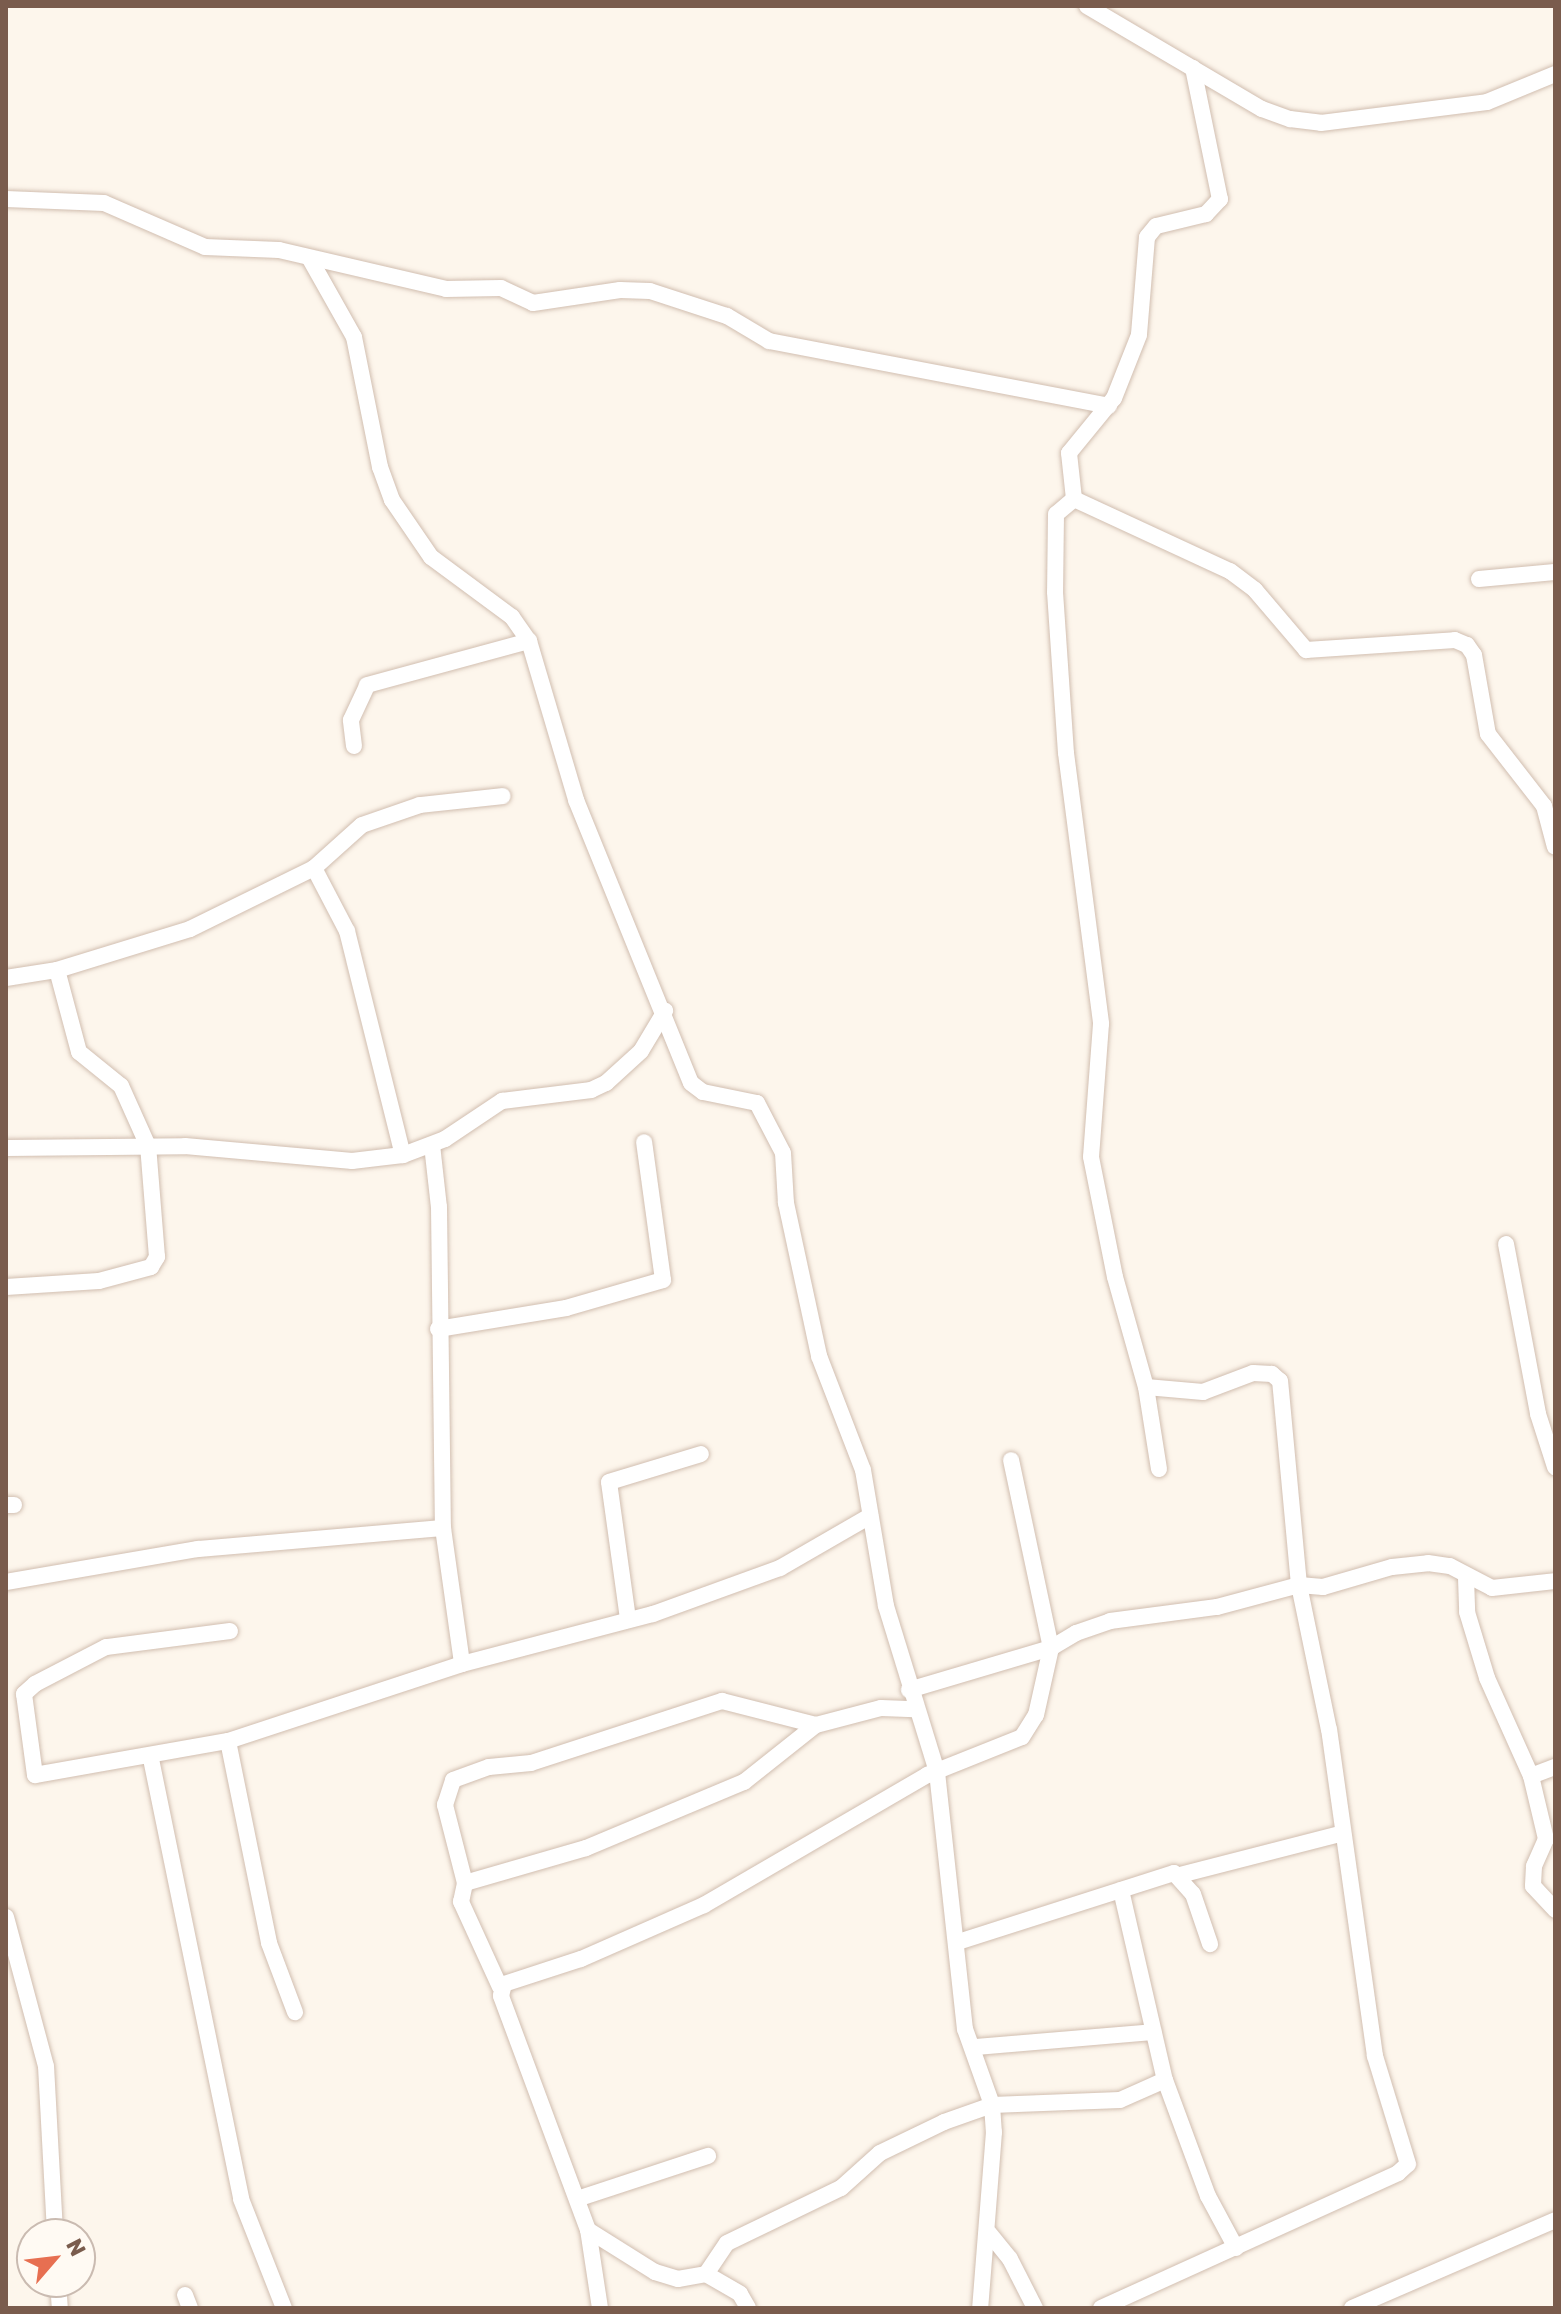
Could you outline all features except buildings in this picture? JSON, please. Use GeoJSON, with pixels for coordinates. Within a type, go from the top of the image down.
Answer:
{"type":"FeatureCollection","features":[{"type":"Feature","properties":{"kind":"street"},"geometry":{"type":"LineString","coordinates":[[1087,6],[1262,109],[1321,123],[1487,102],[1555,74]]}},
{"type":"Feature","properties":{"kind":"street"},"geometry":{"type":"LineString","coordinates":[[1074,499],[1069,453],[1109,406],[1139,335],[1147,237],[1156,226],[1206,214],[1220,199],[1193,68]]}},
{"type":"Feature","properties":{"kind":"street"},"geometry":{"type":"LineString","coordinates":[[6,199],[104,203],[205,247],[279,250],[446,289],[501,288],[547,305],[620,290],[650,291],[727,316],[769,341],[1109,406]]}},
{"type":"Feature","properties":{"kind":"street"},"geometry":{"type":"LineString","coordinates":[[310,259],[354,337],[380,467],[392,500],[431,557],[512,617],[529,641],[576,800],[694,1087],[749,1097],[775,1132],[787,1167],[786,1203],[819,1356],[863,1470],[870,1516],[909,1690],[937,1772],[943,1866],[958,1942],[965,2029],[975,2047],[992,2105],[989,2233],[980,2308]]}},
{"type":"Feature","properties":{"kind":"street"},"geometry":{"type":"LineString","coordinates":[[1074,499],[1230,571],[1255,590],[1296,645],[1306,650],[1455,640],[1467,645],[1474,655],[1488,734],[1544,806],[1555,847]]}},
{"type":"Feature","properties":{"kind":"street"},"geometry":{"type":"LineString","coordinates":[[1074,499],[1056,514],[1055,592],[1066,753],[1101,1024],[1091,1157],[1115,1277],[1146,1387],[1159,1469]]}},
{"type":"Feature","properties":{"kind":"street"},"geometry":{"type":"LineString","coordinates":[[1479,579],[1555,572]]}},
{"type":"Feature","properties":{"kind":"street"},"geometry":{"type":"LineString","coordinates":[[354,746],[351,720],[367,685],[529,641]]}},
{"type":"Feature","properties":{"kind":"street"},"geometry":{"type":"LineString","coordinates":[[6,978],[57,970],[190,929],[314,868],[362,825],[420,805],[503,796]]}},
{"type":"Feature","properties":{"kind":"street"},"geometry":{"type":"LineString","coordinates":[[314,868],[347,931],[403,1155]]}},
{"type":"Feature","properties":{"kind":"street"},"geometry":{"type":"LineString","coordinates":[[6,1287],[99,1281],[151,1267],[158,1253],[148,1146],[121,1086],[79,1052],[57,970]]}},
{"type":"Feature","properties":{"kind":"street"},"geometry":{"type":"LineString","coordinates":[[6,1148],[148,1146],[352,1161],[403,1155],[432,1145],[502,1101],[591,1090],[606,1083],[641,1051],[665,1011]]}},
{"type":"Feature","properties":{"kind":"street"},"geometry":{"type":"LineString","coordinates":[[438,1329],[566,1308],[663,1280],[644,1142]]}},
{"type":"Feature","properties":{"kind":"street"},"geometry":{"type":"LineString","coordinates":[[432,1145],[439,1207],[438,1329],[443,1528],[462,1664]]}},
{"type":"Feature","properties":{"kind":"street"},"geometry":{"type":"LineString","coordinates":[[1506,1244],[1538,1414],[1555,1467]]}},
{"type":"Feature","properties":{"kind":"street"},"geometry":{"type":"LineString","coordinates":[[1101,2308],[1236,2248],[1408,2164],[1375,2056],[1340,1834],[1329,1730],[1299,1585],[1280,1381],[1272,1374],[1253,1373],[1203,1392],[1146,1387]]}},
{"type":"Feature","properties":{"kind":"street"},"geometry":{"type":"LineString","coordinates":[[628,1619],[609,1482],[701,1454]]}},
{"type":"Feature","properties":{"kind":"street"},"geometry":{"type":"LineString","coordinates":[[500,1987],[581,1959],[704,1905],[937,1772],[1000,1748],[1031,1729],[1051,1648],[1011,1460]]}},
{"type":"Feature","properties":{"kind":"street"},"geometry":{"type":"LineString","coordinates":[[230,1631],[106,1647],[24,1694],[35,1775],[151,1759],[228,1741],[462,1664],[628,1619],[751,1581],[870,1516]]}},
{"type":"Feature","properties":{"kind":"street"},"geometry":{"type":"LineString","coordinates":[[6,1582],[198,1549],[443,1528]]}},
{"type":"Feature","properties":{"kind":"street"},"geometry":{"type":"LineString","coordinates":[[909,1690],[1051,1648],[1060,1639],[1110,1621],[1217,1607],[1299,1585],[1323,1587],[1392,1567],[1428,1563],[1450,1566],[1466,1578],[1492,1588],[1555,1581]]}},
{"type":"Feature","properties":{"kind":"street"},"geometry":{"type":"LineString","coordinates":[[1466,1578],[1467,1612],[1487,1678],[1531,1776],[1546,1839],[1534,1866],[1533,1886],[1555,1910]]}},
{"type":"Feature","properties":{"kind":"street"},"geometry":{"type":"LineString","coordinates":[[600,2308],[588,2230],[500,1987],[461,1902],[465,1883],[445,1805],[453,1780],[489,1767],[531,1763],[722,1701],[816,1725]]}},
{"type":"Feature","properties":{"kind":"street"},"geometry":{"type":"LineString","coordinates":[[465,1883],[586,1848],[744,1782],[816,1725],[881,1708],[915,1709]]}},
{"type":"Feature","properties":{"kind":"street"},"geometry":{"type":"LineString","coordinates":[[228,1741],[269,1943],[295,2012]]}},
{"type":"Feature","properties":{"kind":"street"},"geometry":{"type":"LineString","coordinates":[[151,1759],[241,2199],[284,2308]]}},
{"type":"Feature","properties":{"kind":"street"},"geometry":{"type":"LineString","coordinates":[[1531,1776],[1555,1767]]}},
{"type":"Feature","properties":{"kind":"street"},"geometry":{"type":"LineString","coordinates":[[958,1942],[1167,1874],[1180,1875],[1340,1834]]}},
{"type":"Feature","properties":{"kind":"street"},"geometry":{"type":"LineString","coordinates":[[1180,1875],[1193,1894],[1210,1944]]}},
{"type":"Feature","properties":{"kind":"street"},"geometry":{"type":"LineString","coordinates":[[1121,1890],[1165,2080],[1208,2196],[1236,2248]]}},
{"type":"Feature","properties":{"kind":"street"},"geometry":{"type":"LineString","coordinates":[[6,1917],[46,2066],[54,2218]]}},
{"type":"Feature","properties":{"kind":"street"},"geometry":{"type":"LineString","coordinates":[[975,2047],[1153,2032]]}},
{"type":"Feature","properties":{"kind":"street"},"geometry":{"type":"LineString","coordinates":[[706,2274],[727,2243],[841,2188],[880,2153],[992,2105],[1120,2100],[1165,2080]]}},
{"type":"Feature","properties":{"kind":"street"},"geometry":{"type":"LineString","coordinates":[[577,2199],[708,2156]]}},
{"type":"Feature","properties":{"kind":"street"},"geometry":{"type":"LineString","coordinates":[[1352,2308],[1555,2220]]}},
{"type":"Feature","properties":{"kind":"street"},"geometry":{"type":"LineString","coordinates":[[588,2230],[655,2272],[678,2279],[706,2274],[740,2294],[748,2308]]}},
{"type":"Feature","properties":{"kind":"street"},"geometry":{"type":"LineString","coordinates":[[989,2233],[1010,2259],[1035,2308]]}}]}
